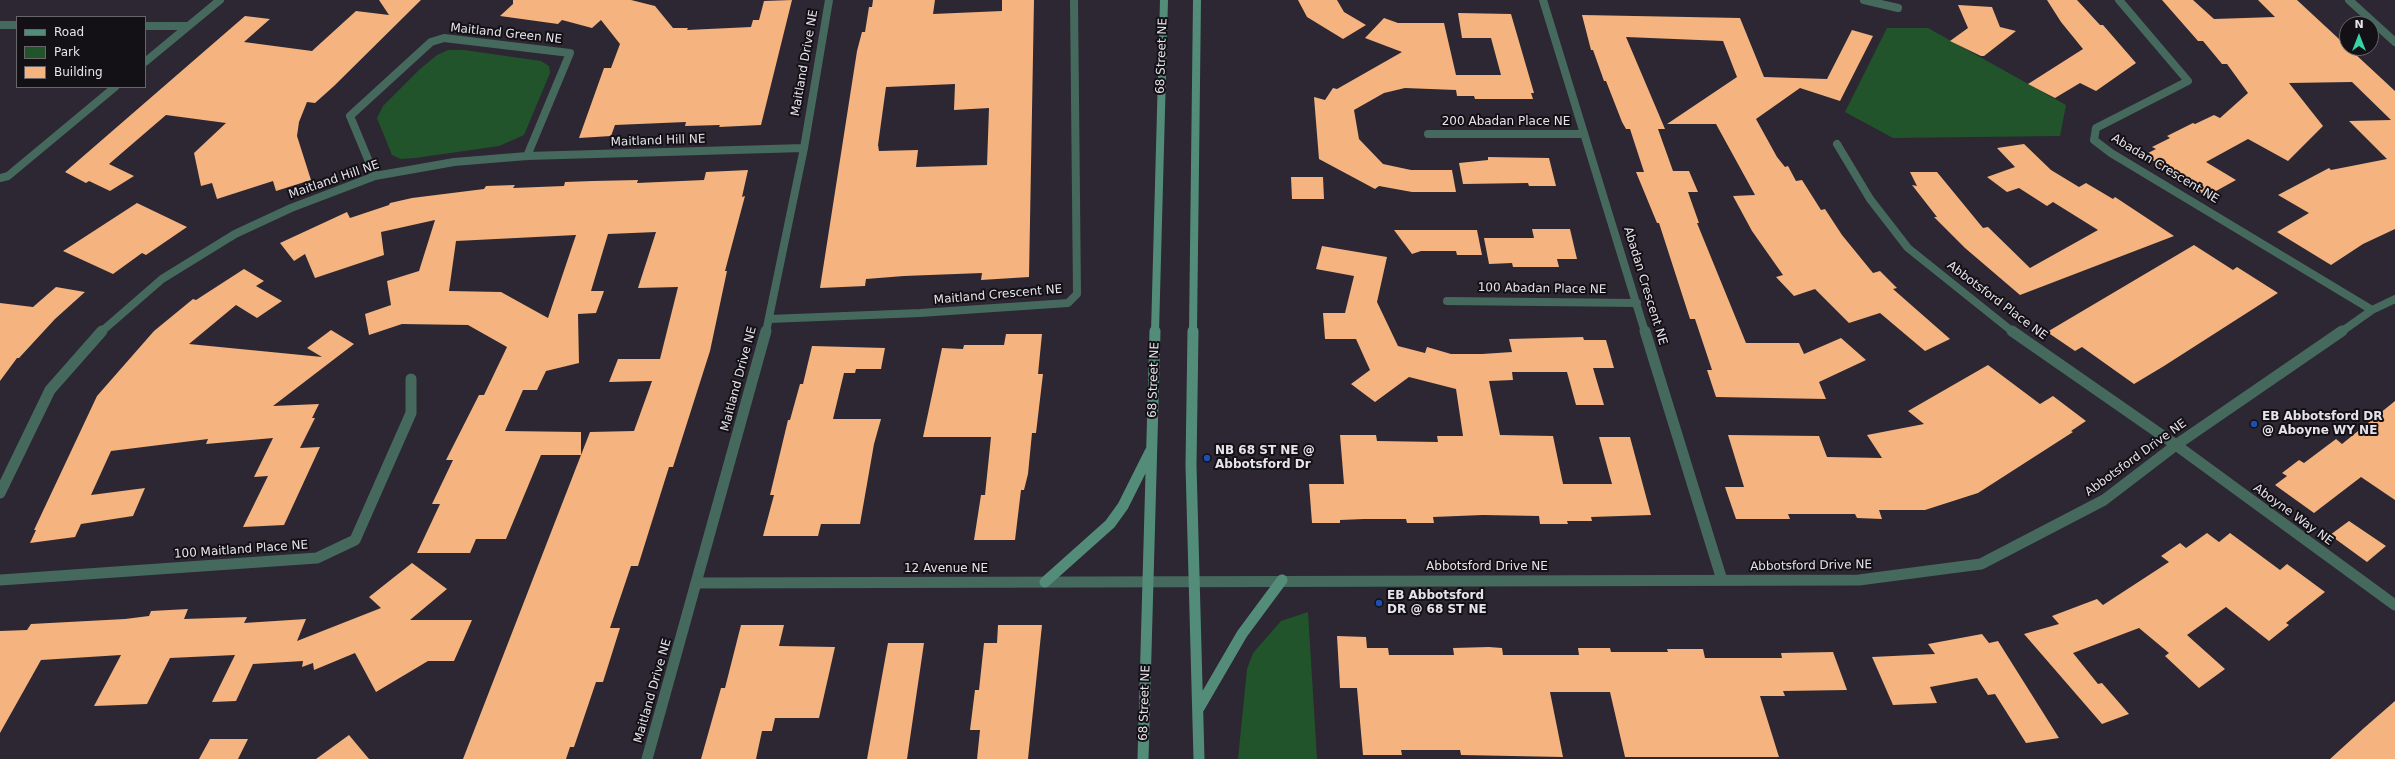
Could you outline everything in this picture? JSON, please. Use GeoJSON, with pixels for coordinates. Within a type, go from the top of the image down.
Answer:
{"type":"FeatureCollection","features":[{"type":"Feature","properties":{"kind":"main road","name":"68 Street NE"},"geometry":{"type":"LineString","coordinates":[[1143,759],[1164,0]]}},
{"type":"Feature","properties":{"kind":"main road"},"geometry":{"type":"LineString","coordinates":[[1197,0],[1191,465],[1199,708],[1199,759]]}},
{"type":"Feature","properties":{"kind":"main road"},"geometry":{"type":"LineString","coordinates":[[1045,582],[1110,524],[1123,506],[1152,448]]}},
{"type":"Feature","properties":{"kind":"main road"},"geometry":{"type":"LineString","coordinates":[[1199,708],[1242,634],[1282,580]]}},
{"type":"Feature","properties":{"kind":"street"},"geometry":{"type":"LineString","coordinates":[[146,61],[220,0]]}},
{"type":"Feature","properties":{"kind":"street","name":"Maitland Drive NE"},"geometry":{"type":"LineString","coordinates":[[647,759],[769,319],[804,148],[829,0]]}},
{"type":"Feature","properties":{"kind":"street","name":"Maitland Crescent NE"},"geometry":{"type":"LineString","coordinates":[[769,319],[920,313],[1068,302],[1077,294],[1074,0]]}},
{"type":"Feature","properties":{"kind":"street","name":"Abadan Crescent NE"},"geometry":{"type":"LineString","coordinates":[[1543,0],[1722,580]]}},
{"type":"Feature","properties":{"kind":"street"},"geometry":{"type":"LineString","coordinates":[[1864,0],[1898,8]]}},
{"type":"Feature","properties":{"kind":"street","name":"Abadan Crescent NE"},"geometry":{"type":"LineString","coordinates":[[2119,0],[2188,81],[2096,128],[2094,140],[2111,153],[2372,310]]}},
{"type":"Feature","properties":{"kind":"street"},"geometry":{"type":"LineString","coordinates":[[2349,0],[2395,42]]}},
{"type":"Feature","properties":{"kind":"street"},"geometry":{"type":"LineString","coordinates":[[0,25],[16,26]]}},
{"type":"Feature","properties":{"kind":"street"},"geometry":{"type":"LineString","coordinates":[[146,26],[188,26]]}},
{"type":"Feature","properties":{"kind":"street","name":"Maitland Green NE"},"geometry":{"type":"LineString","coordinates":[[375,176],[350,116],[431,42],[444,38],[570,53],[527,156]]}},
{"type":"Feature","properties":{"kind":"street"},"geometry":{"type":"LineString","coordinates":[[0,178],[8,176],[114,88]]}},
{"type":"Feature","properties":{"kind":"street","name":"200 Abadan Place NE"},"geometry":{"type":"LineString","coordinates":[[1428,134],[1584,134]]}},
{"type":"Feature","properties":{"kind":"street","name":"Abbotsford Place NE"},"geometry":{"type":"LineString","coordinates":[[1837,144],[1870,199],[1908,248],[2008,328],[2176,445]]}},
{"type":"Feature","properties":{"kind":"street","name":"Maitland Hill NE"},"geometry":{"type":"LineString","coordinates":[[0,493],[50,390],[103,329],[162,279],[235,234],[291,208],[375,176],[454,162],[527,156],[804,148]]}},
{"type":"Feature","properties":{"kind":"street","name":"Abbotsford Drive NE"},"geometry":{"type":"LineString","coordinates":[[1195,580],[1859,580],[1981,564],[2104,500],[2176,445],[2372,310],[2395,299]]}},
{"type":"Feature","properties":{"kind":"street","name":"100 Abadan Place NE"},"geometry":{"type":"LineString","coordinates":[[1447,301],[1637,303]]}},
{"type":"Feature","properties":{"kind":"street","name":"100 Maitland Place NE"},"geometry":{"type":"LineString","coordinates":[[0,580],[317,558],[355,540],[411,414],[411,379]]}},
{"type":"Feature","properties":{"kind":"street","name":"Aboyne Way NE"},"geometry":{"type":"LineString","coordinates":[[2176,445],[2395,605]]}},
{"type":"Feature","properties":{"kind":"street","name":"12 Avenue NE"},"geometry":{"type":"LineString","coordinates":[[696,583],[1149,582],[1195,580]]}},
{"type":"Feature","properties":{"kind":"green space"},"geometry":{"type":"Polygon","coordinates":[[[1887,28],[1928,28],[2066,105],[2060,136],[1893,138],[1845,112],[1887,28]]]}},
{"type":"Feature","properties":{"kind":"green space"},"geometry":{"type":"Polygon","coordinates":[[[448,50],[464,50],[541,61],[549,66],[550,73],[524,135],[499,146],[415,158],[401,159],[392,155],[377,118],[383,106],[420,69],[437,55],[448,50]]]}},
{"type":"Feature","properties":{"kind":"green space"},"geometry":{"type":"Polygon","coordinates":[[[1308,612],[1317,759],[1238,759],[1247,669],[1253,653],[1281,621],[1308,612]]]}},
{"type":"Feature","properties":{"kind":"building"},"geometry":{"type":"Polygon","coordinates":[[[379,0],[421,0],[315,103],[307,102],[299,122],[297,136],[311,180],[276,191],[273,181],[217,199],[212,183],[201,186],[194,153],[226,123],[166,115],[109,164],[134,176],[110,191],[89,181],[86,183],[65,172],[245,16],[270,19],[244,42],[312,51],[356,11],[389,15],[379,0]]]}},
{"type":"Feature","properties":{"kind":"building"},"geometry":{"type":"Polygon","coordinates":[[[513,0],[631,0],[655,6],[673,28],[688,28],[687,30],[751,27],[753,20],[759,20],[764,1],[792,0],[761,125],[719,127],[720,125],[685,126],[686,122],[615,125],[611,136],[579,138],[604,68],[611,68],[620,44],[601,20],[592,28],[562,20],[558,24],[500,16],[513,4],[513,0]]]}},
{"type":"Feature","properties":{"kind":"building"},"geometry":{"type":"Polygon","coordinates":[[[873,0],[935,0],[933,14],[1002,11],[1002,0],[1034,0],[1029,277],[981,280],[982,273],[904,276],[866,279],[865,286],[820,288],[857,51],[862,32],[865,32],[869,7],[872,7],[873,0]],[[955,84],[886,87],[878,145],[879,151],[918,150],[916,167],[987,165],[989,108],[954,110],[955,84]]]}},
{"type":"Feature","properties":{"kind":"building"},"geometry":{"type":"Polygon","coordinates":[[[1298,0],[1337,0],[1344,12],[1366,25],[1343,39],[1307,17],[1298,0]]]}},
{"type":"Feature","properties":{"kind":"building"},"geometry":{"type":"Polygon","coordinates":[[[2047,0],[2077,0],[2100,25],[2103,25],[2136,63],[2096,91],[2080,83],[2055,98],[2028,84],[2083,49],[2061,22],[2047,0]]]}},
{"type":"Feature","properties":{"kind":"building"},"geometry":{"type":"Polygon","coordinates":[[[2162,0],[2193,0],[2214,19],[2275,17],[2258,0],[2297,0],[2339,39],[2339,56],[2357,56],[2395,91],[2395,229],[2363,244],[2331,265],[2277,232],[2309,213],[2278,195],[2329,168],[2331,170],[2387,159],[2349,121],[2391,120],[2352,82],[2289,83],[2323,126],[2288,161],[2248,139],[2206,162],[2236,180],[2207,196],[2186,184],[2188,182],[2144,155],[2156,149],[2152,147],[2170,138],[2167,136],[2193,123],[2195,124],[2214,115],[2220,118],[2248,93],[2227,64],[2222,64],[2203,41],[2198,41],[2162,0]]]}},
{"type":"Feature","properties":{"kind":"building"},"geometry":{"type":"Polygon","coordinates":[[[1958,5],[1992,7],[2000,27],[2016,31],[1984,56],[1981,56],[1950,41],[1968,28],[1958,5]]]}},
{"type":"Feature","properties":{"kind":"building"},"geometry":{"type":"Polygon","coordinates":[[[1458,13],[1511,14],[1534,93],[1531,93],[1533,99],[1475,99],[1474,96],[1457,96],[1456,90],[1405,88],[1384,93],[1354,110],[1359,139],[1383,164],[1411,170],[1452,170],[1456,192],[1412,192],[1379,186],[1375,189],[1319,159],[1314,97],[1325,100],[1333,88],[1337,89],[1402,52],[1365,38],[1384,18],[1398,23],[1444,23],[1456,75],[1501,75],[1491,38],[1462,38],[1458,13]]]}},
{"type":"Feature","properties":{"kind":"building"},"geometry":{"type":"Polygon","coordinates":[[[1582,15],[1740,18],[1764,77],[1827,79],[1852,30],[1873,36],[1840,101],[1800,88],[1756,119],[1777,157],[1785,167],[1788,166],[1796,181],[1802,180],[1821,210],[1825,209],[1842,235],[1873,273],[1880,271],[1897,288],[1893,289],[1950,339],[1925,351],[1880,313],[1849,323],[1815,289],[1794,296],[1776,277],[1783,275],[1752,231],[1733,196],[1755,195],[1716,124],[1667,124],[1737,77],[1723,41],[1626,37],[1665,129],[1658,129],[1673,171],[1689,171],[1698,192],[1688,192],[1699,223],[1697,223],[1746,343],[1799,343],[1804,354],[1841,338],[1866,360],[1819,382],[1826,399],[1716,397],[1707,370],[1712,370],[1695,319],[1690,319],[1659,223],[1657,223],[1636,172],[1644,172],[1630,129],[1626,129],[1622,122],[1606,81],[1604,81],[1593,50],[1591,50],[1582,15]]]}},
{"type":"Feature","properties":{"kind":"building"},"geometry":{"type":"Polygon","coordinates":[[[2024,144],[2051,170],[2079,187],[2086,183],[2113,199],[2115,197],[2174,236],[2020,295],[1965,248],[1934,217],[1937,217],[1912,185],[1917,186],[1910,172],[1937,172],[1983,228],[1988,227],[2030,268],[2098,230],[2053,202],[2047,206],[2019,188],[2007,192],[1987,177],[2015,167],[1997,148],[2024,144]]]}},
{"type":"Feature","properties":{"kind":"building"},"geometry":{"type":"Polygon","coordinates":[[[1488,157],[1549,158],[1556,186],[1529,186],[1528,183],[1463,184],[1459,163],[1488,160],[1488,157]]]}},
{"type":"Feature","properties":{"kind":"building"},"geometry":{"type":"Polygon","coordinates":[[[748,170],[742,197],[745,196],[725,271],[727,271],[710,351],[673,467],[669,467],[638,566],[631,566],[610,628],[620,628],[603,682],[596,682],[574,747],[570,747],[566,759],[463,759],[581,455],[541,455],[506,539],[476,539],[470,553],[417,553],[440,504],[432,504],[453,460],[446,460],[479,395],[484,395],[507,347],[468,325],[402,324],[369,335],[365,314],[391,305],[387,281],[419,271],[435,220],[381,232],[384,255],[315,278],[305,254],[294,261],[280,243],[347,212],[350,218],[389,205],[390,203],[412,198],[484,189],[486,186],[515,185],[513,188],[564,186],[565,182],[638,180],[637,183],[704,180],[706,172],[748,170]],[[656,232],[608,234],[591,291],[604,291],[596,313],[578,314],[579,363],[546,371],[537,390],[523,390],[505,431],[581,432],[581,455],[590,432],[634,431],[652,381],[609,382],[618,359],[660,359],[678,287],[638,288],[656,232]],[[576,235],[456,241],[449,291],[501,292],[548,318],[576,235]]]}},
{"type":"Feature","properties":{"kind":"building"},"geometry":{"type":"Polygon","coordinates":[[[1291,177],[1323,177],[1324,199],[1292,199],[1291,177]]]}},
{"type":"Feature","properties":{"kind":"building"},"geometry":{"type":"Polygon","coordinates":[[[137,203],[187,227],[146,255],[142,253],[113,274],[63,251],[137,203]]]}},
{"type":"Feature","properties":{"kind":"building"},"geometry":{"type":"Polygon","coordinates":[[[1532,229],[1570,229],[1577,259],[1557,259],[1559,267],[1513,267],[1512,263],[1489,264],[1484,238],[1534,238],[1532,229]]]}},
{"type":"Feature","properties":{"kind":"building"},"geometry":{"type":"Polygon","coordinates":[[[1394,230],[1477,230],[1482,255],[1457,255],[1456,251],[1421,251],[1412,254],[1394,230]]]}},
{"type":"Feature","properties":{"kind":"building"},"geometry":{"type":"Polygon","coordinates":[[[2194,245],[2233,270],[2237,267],[2278,293],[2134,384],[2082,347],[2075,351],[2047,332],[2194,245]]]}},
{"type":"Feature","properties":{"kind":"building"},"geometry":{"type":"Polygon","coordinates":[[[1322,246],[1387,257],[1377,302],[1398,346],[1425,353],[1427,347],[1451,354],[1482,354],[1512,352],[1509,339],[1583,337],[1584,340],[1606,340],[1614,368],[1593,368],[1604,405],[1576,405],[1567,372],[1512,372],[1513,380],[1489,381],[1500,435],[1553,436],[1563,484],[1612,484],[1599,437],[1630,437],[1651,515],[1591,517],[1592,521],[1567,521],[1568,524],[1540,524],[1539,516],[1483,515],[1433,517],[1434,523],[1407,523],[1406,519],[1364,519],[1340,520],[1340,523],[1312,523],[1309,484],[1344,484],[1340,435],[1376,435],[1377,441],[1438,442],[1437,436],[1463,436],[1456,389],[1409,377],[1375,402],[1351,384],[1370,370],[1356,339],[1325,339],[1323,313],[1345,313],[1354,276],[1316,269],[1322,246]]]}},
{"type":"Feature","properties":{"kind":"building"},"geometry":{"type":"Polygon","coordinates":[[[244,269],[264,281],[256,286],[282,301],[257,318],[236,305],[189,344],[322,357],[307,348],[331,330],[354,344],[273,406],[319,404],[312,418],[315,418],[300,448],[320,447],[284,525],[243,527],[268,476],[254,477],[273,438],[206,444],[208,439],[111,451],[91,495],[145,488],[133,516],[81,524],[75,537],[30,543],[36,530],[34,530],[97,396],[154,331],[193,299],[196,300],[244,269]]]}},
{"type":"Feature","properties":{"kind":"building"},"geometry":{"type":"Polygon","coordinates":[[[56,287],[85,292],[55,319],[19,358],[17,358],[0,381],[0,303],[33,307],[56,287]]]}},
{"type":"Feature","properties":{"kind":"building"},"geometry":{"type":"Polygon","coordinates":[[[1006,334],[1042,334],[1038,374],[1043,374],[1036,433],[1032,433],[1028,474],[1024,490],[1021,490],[1015,540],[974,540],[981,495],[985,495],[991,437],[923,437],[942,348],[963,349],[964,345],[1004,345],[1006,334]]]}},
{"type":"Feature","properties":{"kind":"building"},"geometry":{"type":"Polygon","coordinates":[[[812,346],[885,348],[881,369],[856,369],[855,373],[844,373],[833,419],[881,419],[874,444],[860,524],[821,524],[818,536],[763,536],[774,495],[770,495],[788,420],[790,420],[800,384],[803,384],[812,346]]]}},
{"type":"Feature","properties":{"kind":"building"},"geometry":{"type":"Polygon","coordinates":[[[1988,365],[2040,404],[2053,396],[2086,421],[2071,431],[2073,432],[1978,493],[1925,510],[1879,510],[1882,519],[1857,518],[1855,514],[1788,514],[1790,519],[1736,519],[1725,487],[1744,487],[1728,435],[1819,436],[1827,457],[1882,458],[1867,435],[1924,424],[1908,411],[1988,365]]]}},
{"type":"Feature","properties":{"kind":"building"},"geometry":{"type":"Polygon","coordinates":[[[2395,401],[2395,500],[2361,477],[2314,513],[2275,485],[2287,476],[2282,473],[2299,460],[2304,463],[2336,439],[2342,444],[2395,401]]]}},
{"type":"Feature","properties":{"kind":"building"},"geometry":{"type":"Polygon","coordinates":[[[2349,521],[2386,546],[2367,562],[2330,535],[2349,521]]]}},
{"type":"Feature","properties":{"kind":"building"},"geometry":{"type":"Polygon","coordinates":[[[2207,533],[2219,542],[2230,533],[2280,570],[2287,564],[2325,592],[2286,623],[2289,625],[2269,641],[2226,607],[2187,635],[2225,669],[2199,688],[2165,656],[2169,653],[2139,628],[2073,653],[2098,684],[2102,683],[2129,714],[2102,724],[2024,634],[2059,624],[2052,616],[2097,599],[2103,605],[2169,562],[2161,556],[2180,543],[2186,548],[2207,533]]]}},
{"type":"Feature","properties":{"kind":"building"},"geometry":{"type":"Polygon","coordinates":[[[412,563],[447,589],[410,620],[472,620],[454,661],[428,661],[376,692],[355,653],[314,670],[313,663],[302,667],[303,661],[253,664],[236,701],[212,702],[235,655],[170,658],[147,704],[94,706],[121,655],[41,660],[0,733],[0,631],[27,630],[31,624],[125,619],[149,616],[151,611],[188,609],[184,619],[247,617],[244,623],[306,619],[297,641],[381,608],[369,597],[412,563]]]}},
{"type":"Feature","properties":{"kind":"building"},"geometry":{"type":"Polygon","coordinates":[[[741,625],[784,625],[779,646],[835,647],[819,718],[775,718],[772,731],[762,731],[756,759],[701,759],[721,688],[725,688],[741,625]]]}},
{"type":"Feature","properties":{"kind":"building"},"geometry":{"type":"Polygon","coordinates":[[[998,625],[1042,625],[1028,759],[977,759],[980,730],[970,730],[975,690],[979,690],[984,643],[997,643],[998,625]]]}},
{"type":"Feature","properties":{"kind":"building"},"geometry":{"type":"Polygon","coordinates":[[[1982,634],[1989,643],[1998,641],[2059,738],[2026,743],[1995,694],[1988,695],[1977,678],[1930,687],[1937,703],[1893,705],[1872,657],[1935,654],[1928,644],[1982,634]]]}},
{"type":"Feature","properties":{"kind":"building"},"geometry":{"type":"Polygon","coordinates":[[[1337,636],[1366,637],[1367,648],[1388,648],[1389,655],[1454,655],[1453,648],[1489,647],[1502,648],[1503,655],[1579,655],[1578,648],[1610,648],[1611,652],[1668,652],[1667,649],[1703,649],[1705,658],[1782,658],[1781,653],[1833,652],[1847,690],[1783,691],[1785,696],[1760,696],[1779,757],[1625,757],[1610,692],[1550,692],[1563,757],[1461,755],[1460,750],[1401,750],[1402,755],[1363,755],[1357,688],[1340,688],[1337,636]]]}},
{"type":"Feature","properties":{"kind":"building"},"geometry":{"type":"Polygon","coordinates":[[[888,643],[924,643],[907,759],[867,759],[888,643]]]}},
{"type":"Feature","properties":{"kind":"building"},"geometry":{"type":"Polygon","coordinates":[[[2395,701],[2395,759],[2330,759],[2364,728],[2395,701]]]}},
{"type":"Feature","properties":{"kind":"building"},"geometry":{"type":"Polygon","coordinates":[[[349,735],[369,759],[316,759],[349,735]]]}},
{"type":"Feature","properties":{"kind":"building"},"geometry":{"type":"Polygon","coordinates":[[[210,739],[248,739],[238,759],[199,759],[210,739]]]}},
{"type":"Feature","properties":{"kind":"place","name":"EB Abbotsford DR @ Aboyne WY NE"},"geometry":{"type":"Point","coordinates":[2254,424]}},
{"type":"Feature","properties":{"kind":"place","name":"NB 68 ST NE @ Abbotsford Dr"},"geometry":{"type":"Point","coordinates":[1207,458]}},
{"type":"Feature","properties":{"kind":"place","name":"EB Abbotsford DR @ 68 ST NE"},"geometry":{"type":"Point","coordinates":[1379,603]}}]}
